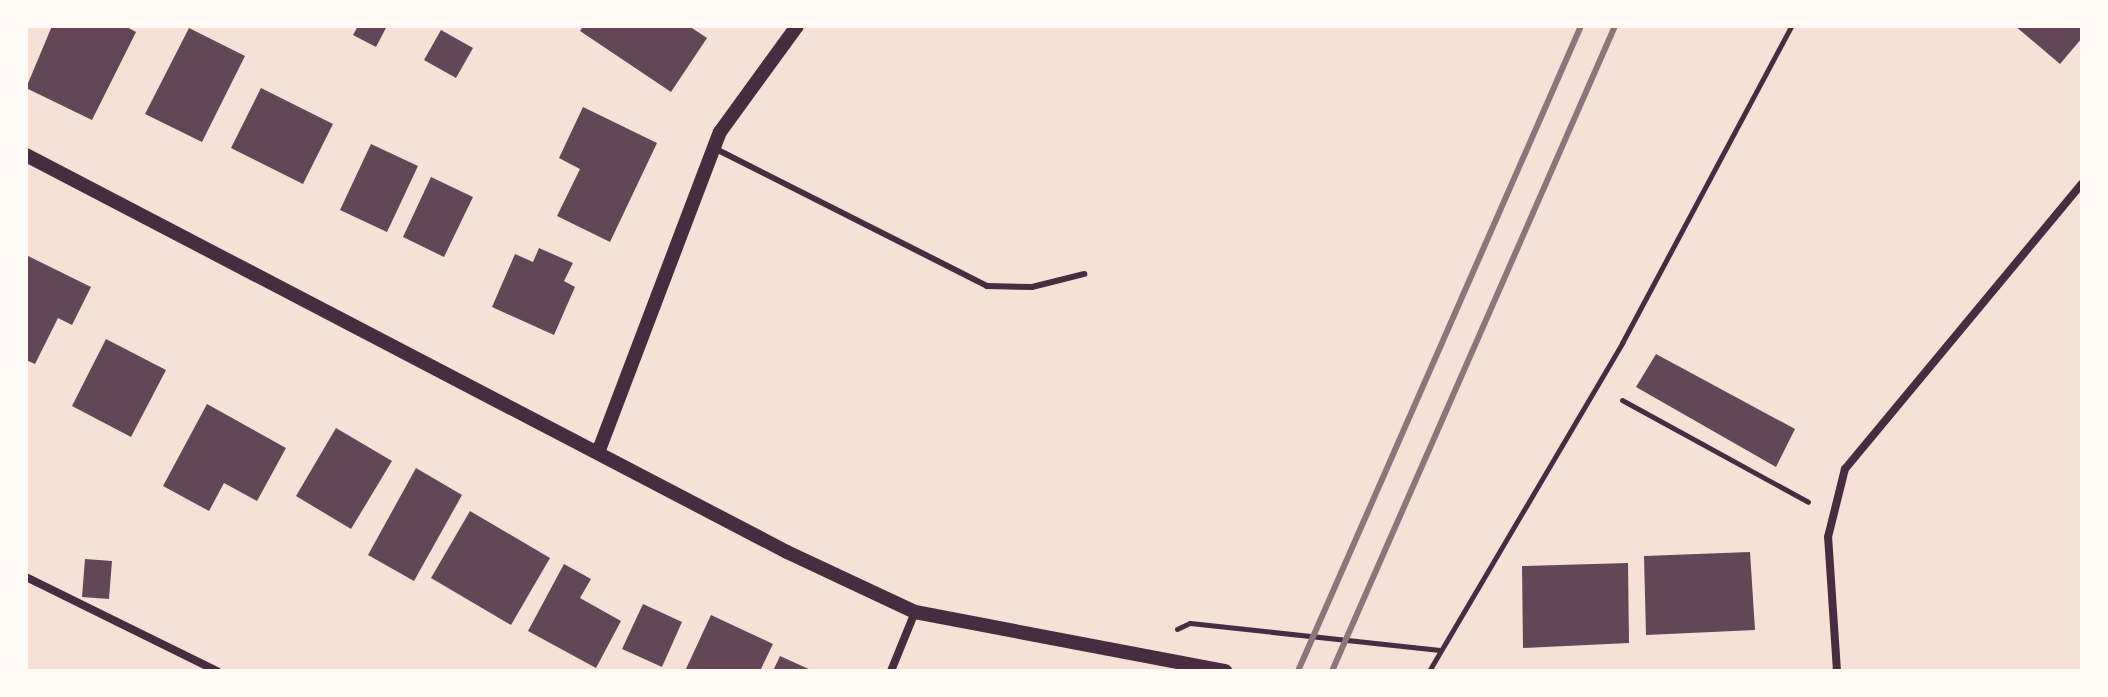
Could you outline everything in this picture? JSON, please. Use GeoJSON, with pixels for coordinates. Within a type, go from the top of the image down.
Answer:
{"type":"FeatureCollection","features":[{"type":"Feature","properties":{"kind":"street"},"geometry":{"type":"LineString","coordinates":[[599,450],[713,147],[797,26]]}},
{"type":"Feature","properties":{"kind":"street"},"geometry":{"type":"LineString","coordinates":[[26,155],[599,450],[787,552],[915,612],[1225,671]]}},
{"type":"Feature","properties":{"kind":"street"},"geometry":{"type":"LineString","coordinates":[[1837,671],[1828,537],[1845,469],[2082,184]]}},
{"type":"Feature","properties":{"kind":"street"},"geometry":{"type":"LineString","coordinates":[[26,577],[217,671]]}},
{"type":"Feature","properties":{"kind":"street"},"geometry":{"type":"LineString","coordinates":[[891,671],[915,612]]}},
{"type":"Feature","properties":{"kind":"lane"},"geometry":{"type":"LineString","coordinates":[[713,147],[987,286],[1032,287],[1084,274]]}},
{"type":"Feature","properties":{"kind":"path"},"geometry":{"type":"LineString","coordinates":[[1429,671],[1496,564],[1615,357],[1791,26]]}},
{"type":"Feature","properties":{"kind":"path"},"geometry":{"type":"LineString","coordinates":[[1622,400],[1834,516]]}},
{"type":"Feature","properties":{"kind":"path"},"geometry":{"type":"LineString","coordinates":[[1190,623],[1440,650]]}},
{"type":"Feature","properties":{"kind":"building"},"geometry":{"type":"Polygon","coordinates":[[[52,26],[125,26],[136,32],[92,120],[26,88],[52,26]]]}},
{"type":"Feature","properties":{"kind":"building"},"geometry":{"type":"Polygon","coordinates":[[[358,26],[387,26],[376,47],[353,35],[358,26]]]}},
{"type":"Feature","properties":{"kind":"building"},"geometry":{"type":"Polygon","coordinates":[[[583,26],[689,26],[707,38],[671,92],[580,31],[583,26]]]}},
{"type":"Feature","properties":{"kind":"building"},"geometry":{"type":"Polygon","coordinates":[[[2015,26],[2082,26],[2082,38],[2060,64],[2015,26]]]}},
{"type":"Feature","properties":{"kind":"building"},"geometry":{"type":"Polygon","coordinates":[[[189,28],[245,56],[202,142],[145,114],[189,28]]]}},
{"type":"Feature","properties":{"kind":"building"},"geometry":{"type":"Polygon","coordinates":[[[441,30],[473,48],[456,78],[424,60],[441,30]]]}},
{"type":"Feature","properties":{"kind":"building"},"geometry":{"type":"Polygon","coordinates":[[[261,88],[333,124],[303,184],[231,148],[261,88]]]}},
{"type":"Feature","properties":{"kind":"building"},"geometry":{"type":"Polygon","coordinates":[[[583,107],[657,143],[610,242],[557,216],[580,169],[559,158],[583,107]]]}},
{"type":"Feature","properties":{"kind":"building"},"geometry":{"type":"Polygon","coordinates":[[[371,144],[418,166],[387,232],[340,210],[371,144]]]}},
{"type":"Feature","properties":{"kind":"building"},"geometry":{"type":"Polygon","coordinates":[[[431,177],[473,197],[444,257],[403,237],[431,177]]]}},
{"type":"Feature","properties":{"kind":"building"},"geometry":{"type":"Polygon","coordinates":[[[539,248],[573,263],[564,281],[575,287],[554,335],[492,307],[515,254],[533,262],[539,248]]]}},
{"type":"Feature","properties":{"kind":"building"},"geometry":{"type":"Polygon","coordinates":[[[26,255],[91,287],[72,325],[58,318],[35,364],[26,360],[26,255]]]}},
{"type":"Feature","properties":{"kind":"building"},"geometry":{"type":"Polygon","coordinates":[[[106,339],[166,370],[131,437],[72,406],[106,339]]]}},
{"type":"Feature","properties":{"kind":"building"},"geometry":{"type":"Polygon","coordinates":[[[1656,354],[1795,429],[1776,467],[1636,387],[1656,354]]]}},
{"type":"Feature","properties":{"kind":"building"},"geometry":{"type":"Polygon","coordinates":[[[207,404],[286,448],[257,501],[224,483],[209,511],[163,486],[207,404]]]}},
{"type":"Feature","properties":{"kind":"building"},"geometry":{"type":"Polygon","coordinates":[[[336,428],[392,461],[351,529],[296,496],[336,428]]]}},
{"type":"Feature","properties":{"kind":"building"},"geometry":{"type":"Polygon","coordinates":[[[416,468],[462,495],[414,581],[368,555],[416,468]]]}},
{"type":"Feature","properties":{"kind":"building"},"geometry":{"type":"Polygon","coordinates":[[[470,511],[550,558],[511,625],[431,578],[470,511]]]}},
{"type":"Feature","properties":{"kind":"building"},"geometry":{"type":"Polygon","coordinates":[[[1750,552],[1755,630],[1646,635],[1644,556],[1750,552]]]}},
{"type":"Feature","properties":{"kind":"building"},"geometry":{"type":"Polygon","coordinates":[[[85,559],[112,561],[109,599],[82,597],[85,559]]]}},
{"type":"Feature","properties":{"kind":"building"},"geometry":{"type":"Polygon","coordinates":[[[1628,563],[1629,643],[1523,648],[1522,566],[1628,563]]]}},
{"type":"Feature","properties":{"kind":"building"},"geometry":{"type":"Polygon","coordinates":[[[564,564],[591,579],[580,598],[621,621],[596,668],[528,631],[564,564]]]}},
{"type":"Feature","properties":{"kind":"building"},"geometry":{"type":"Polygon","coordinates":[[[643,604],[682,622],[662,667],[622,649],[643,604]]]}},
{"type":"Feature","properties":{"kind":"building"},"geometry":{"type":"Polygon","coordinates":[[[711,615],[773,644],[760,671],[685,671],[711,615]]]}},
{"type":"Feature","properties":{"kind":"building"},"geometry":{"type":"Polygon","coordinates":[[[780,656],[813,671],[773,671],[780,656]]]}},
{"type":"Feature","properties":{"kind":"railway"},"geometry":{"type":"LineString","coordinates":[[1298,671],[1581,26]]}},
{"type":"Feature","properties":{"kind":"railway"},"geometry":{"type":"LineString","coordinates":[[1332,671],[1615,26]]}}]}
